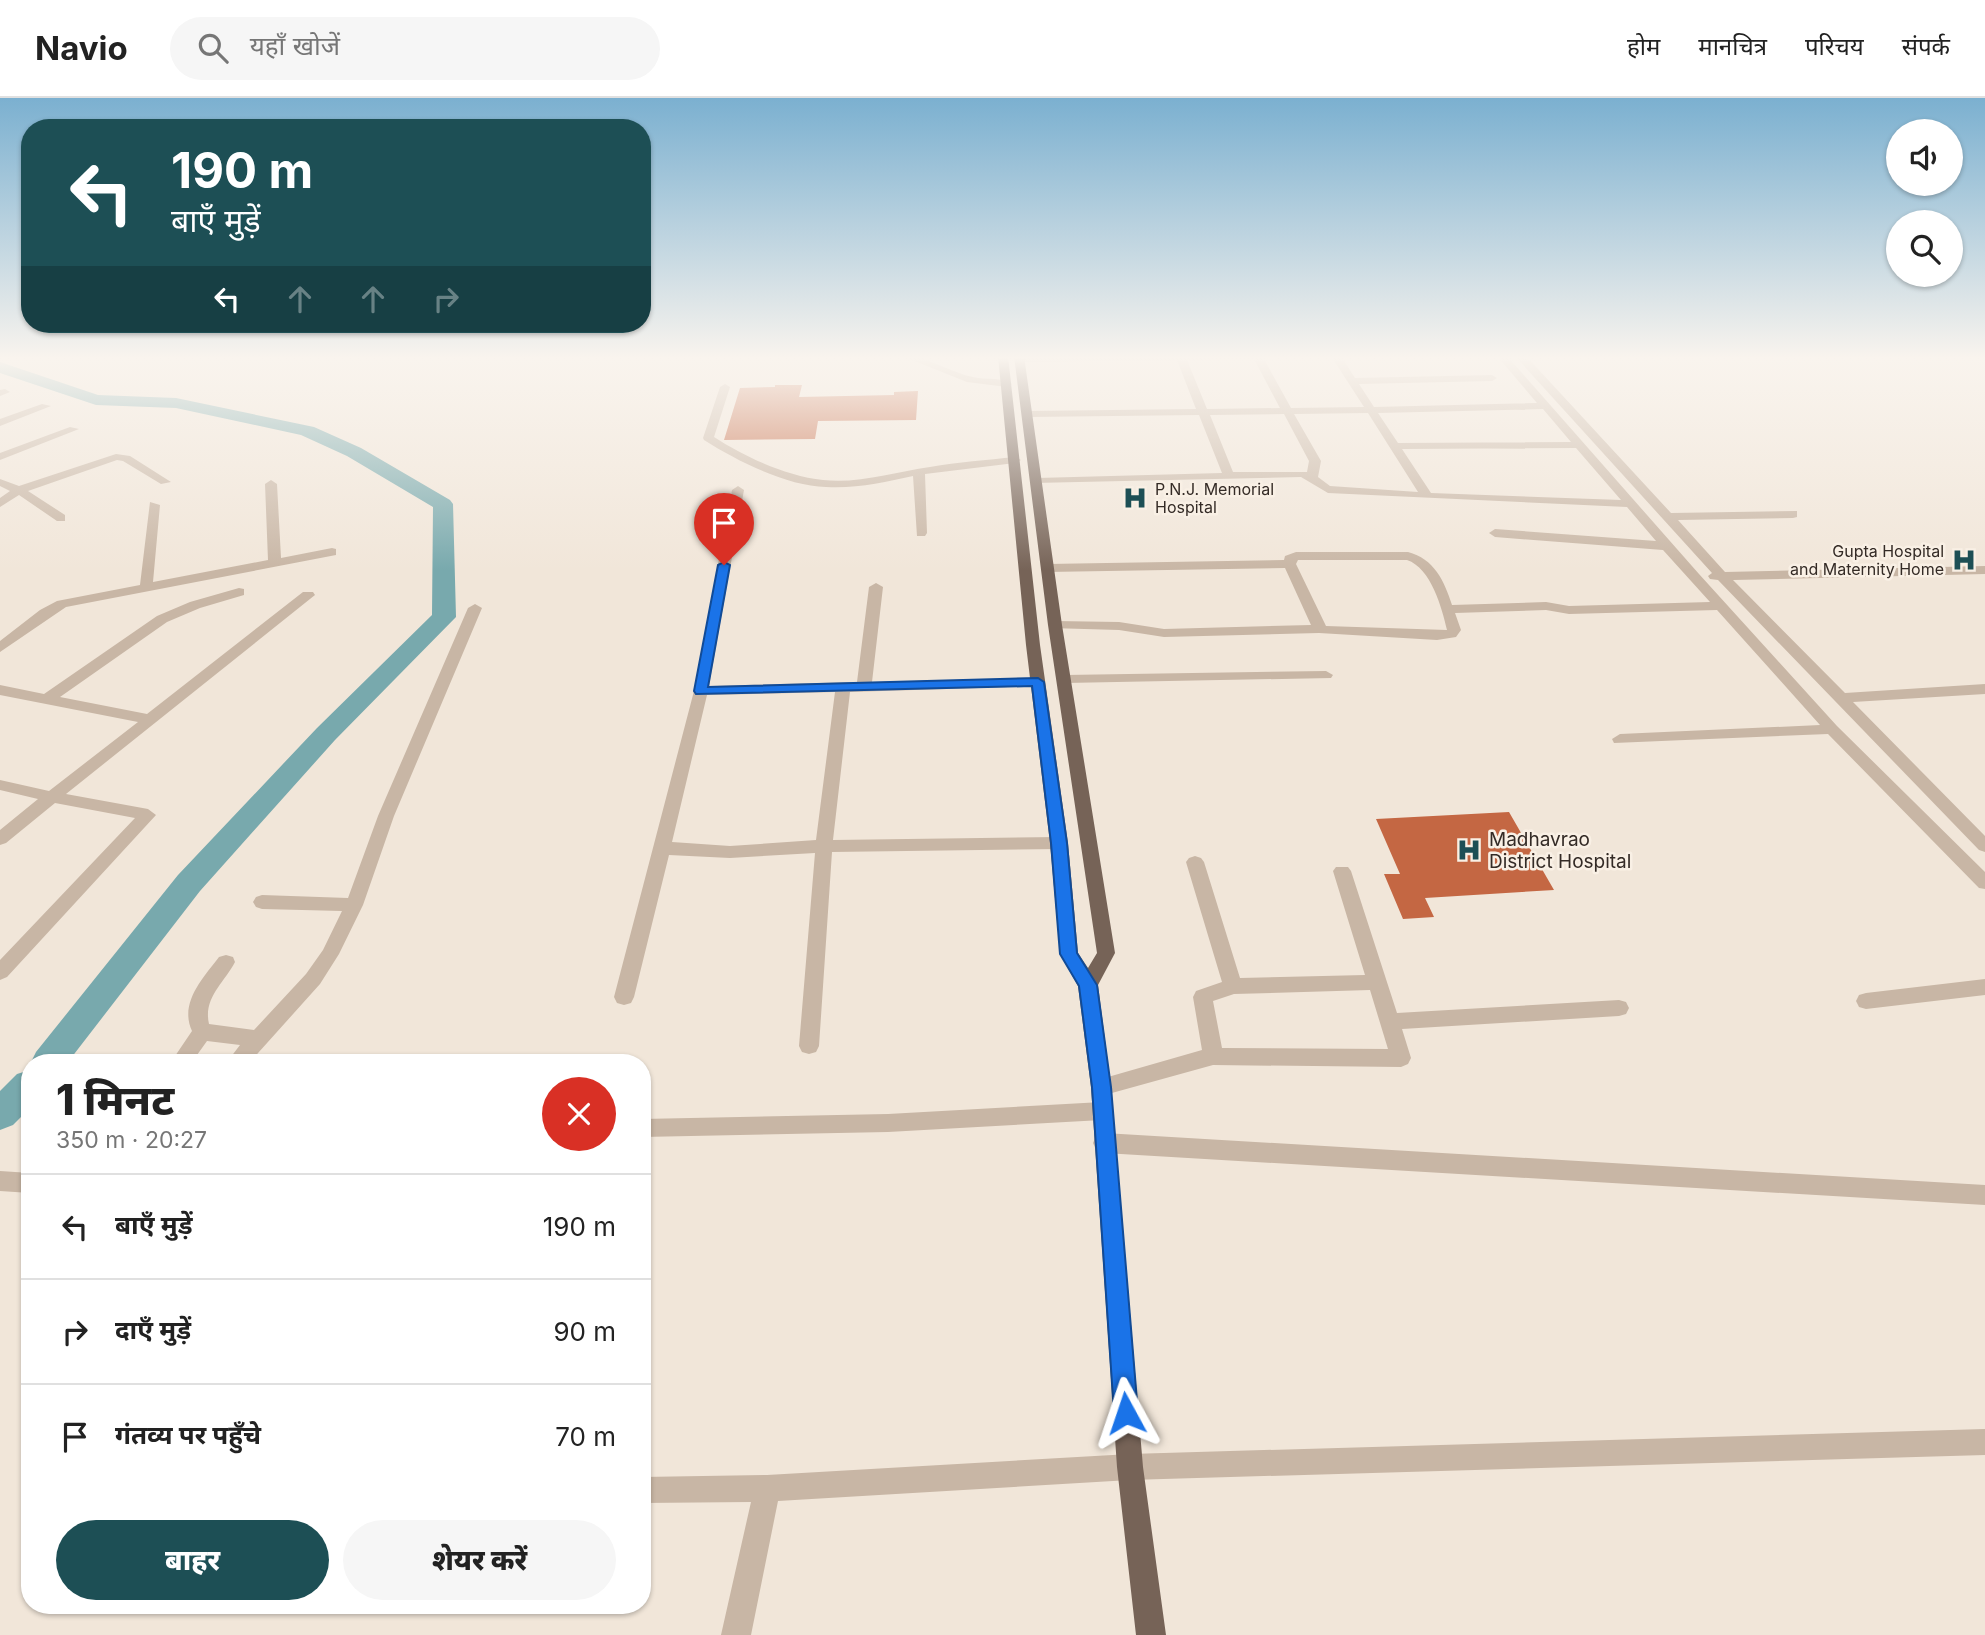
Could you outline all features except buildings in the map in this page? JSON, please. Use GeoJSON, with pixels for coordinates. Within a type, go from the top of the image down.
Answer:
{"type":"FeatureCollection","features":[{"type":"Feature","properties":{"kind":"main road"},"geometry":{"type":"LineString","coordinates":[[1011,428],[1038,682],[1059,843],[1069,954],[1088,985],[1101,1099],[1130,1466],[1151,1635]]}},
{"type":"Feature","properties":{"kind":"main road"},"geometry":{"type":"LineString","coordinates":[[1030,428],[1055,625],[1106,953],[1088,985]]}},
{"type":"Feature","properties":{"kind":"main road"},"geometry":{"type":"LineString","coordinates":[[1011,432],[1030,431]]}},
{"type":"Feature","properties":{"kind":"street"},"geometry":{"type":"LineString","coordinates":[[711,428],[708,438],[736,455],[805,481],[827,484],[869,481],[1015,460]]}},
{"type":"Feature","properties":{"kind":"street"},"geometry":{"type":"LineString","coordinates":[[1208,428],[1229,476]]}},
{"type":"Feature","properties":{"kind":"street"},"geometry":{"type":"LineString","coordinates":[[1298,428],[1315,461],[1312,477]]}},
{"type":"Feature","properties":{"kind":"street"},"geometry":{"type":"LineString","coordinates":[[1382,428],[1427,496]]}},
{"type":"Feature","properties":{"kind":"street"},"geometry":{"type":"LineString","coordinates":[[1563,428],[1832,729],[1985,883]]}},
{"type":"Feature","properties":{"kind":"street"},"geometry":{"type":"LineString","coordinates":[[1586,428],[1838,698],[1985,845]]}},
{"type":"Feature","properties":{"kind":"street"},"geometry":{"type":"LineString","coordinates":[[0,457],[74,429]]}},
{"type":"Feature","properties":{"kind":"street"},"geometry":{"type":"LineString","coordinates":[[1394,446],[1578,445]]}},
{"type":"Feature","properties":{"kind":"street"},"geometry":{"type":"LineString","coordinates":[[0,503],[19,490],[116,457],[126,458],[165,482]]}},
{"type":"Feature","properties":{"kind":"street"},"geometry":{"type":"LineString","coordinates":[[919,472],[921,533]]}},
{"type":"Feature","properties":{"kind":"street"},"geometry":{"type":"LineString","coordinates":[[1037,481],[1301,474],[1312,477],[1328,489],[1630,504]]}},
{"type":"Feature","properties":{"kind":"street"},"geometry":{"type":"LineString","coordinates":[[0,482],[19,490],[61,518]]}},
{"type":"Feature","properties":{"kind":"street"},"geometry":{"type":"LineString","coordinates":[[271,484],[275,563]]}},
{"type":"Feature","properties":{"kind":"street"},"geometry":{"type":"LineString","coordinates":[[624,997],[701,691],[738,489]]}},
{"type":"Feature","properties":{"kind":"street"},"geometry":{"type":"LineString","coordinates":[[146,588],[154,505]]}},
{"type":"Feature","properties":{"kind":"street"},"geometry":{"type":"LineString","coordinates":[[1668,517],[1793,514]]}},
{"type":"Feature","properties":{"kind":"street"},"geometry":{"type":"LineString","coordinates":[[1495,533],[1667,546]]}},
{"type":"Feature","properties":{"kind":"street"},"geometry":{"type":"LineString","coordinates":[[0,648],[45,613],[62,604],[332,552]]}},
{"type":"Feature","properties":{"kind":"street"},"geometry":{"type":"LineString","coordinates":[[1055,625],[1119,626],[1164,633],[1320,629],[1445,635],[1454,630],[1432,573],[1424,562],[1414,557],[1296,556],[1290,559],[1290,564],[1320,629]]}},
{"type":"Feature","properties":{"kind":"street"},"geometry":{"type":"LineString","coordinates":[[1047,568],[1290,564]]}},
{"type":"Feature","properties":{"kind":"street"},"geometry":{"type":"LineString","coordinates":[[1694,577],[1985,570]]}},
{"type":"Feature","properties":{"kind":"street"},"geometry":{"type":"LineString","coordinates":[[864,687],[876,587]]}},
{"type":"Feature","properties":{"kind":"street"},"geometry":{"type":"LineString","coordinates":[[47,699],[162,620],[195,604],[239,592]]}},
{"type":"Feature","properties":{"kind":"street"},"geometry":{"type":"LineString","coordinates":[[0,839],[308,595]]}},
{"type":"Feature","properties":{"kind":"street"},"geometry":{"type":"LineString","coordinates":[[1446,608],[1546,606],[1569,610],[1721,606]]}},
{"type":"Feature","properties":{"kind":"street"},"geometry":{"type":"LineString","coordinates":[[244,1054],[313,979],[330,954],[354,905],[386,816],[475,608]]}},
{"type":"Feature","properties":{"kind":"street"},"geometry":{"type":"LineString","coordinates":[[1065,679],[1326,675]]}},
{"type":"Feature","properties":{"kind":"street"},"geometry":{"type":"LineString","coordinates":[[701,691],[1038,682]]}},
{"type":"Feature","properties":{"kind":"street"},"geometry":{"type":"LineString","coordinates":[[809,1046],[824,846],[843,688]]}},
{"type":"Feature","properties":{"kind":"street"},"geometry":{"type":"LineString","coordinates":[[1838,698],[1985,689]]}},
{"type":"Feature","properties":{"kind":"street"},"geometry":{"type":"LineString","coordinates":[[0,690],[149,719]]}},
{"type":"Feature","properties":{"kind":"street"},"geometry":{"type":"LineString","coordinates":[[1620,739],[1832,729]]}},
{"type":"Feature","properties":{"kind":"street"},"geometry":{"type":"LineString","coordinates":[[0,785],[149,815],[0,972]]}},
{"type":"Feature","properties":{"kind":"street"},"geometry":{"type":"LineString","coordinates":[[662,848],[730,852],[824,846],[1059,843]]}},
{"type":"Feature","properties":{"kind":"street"},"geometry":{"type":"LineString","coordinates":[[1195,862],[1233,986]]}},
{"type":"Feature","properties":{"kind":"street"},"geometry":{"type":"LineString","coordinates":[[651,1128],[888,1123],[1101,1099],[1213,1056],[1401,1058],[1342,871]]}},
{"type":"Feature","properties":{"kind":"street"},"geometry":{"type":"LineString","coordinates":[[262,902],[354,905]]}},
{"type":"Feature","properties":{"kind":"street"},"geometry":{"type":"LineString","coordinates":[[202,1032],[195,1017],[197,1007],[226,962]]}},
{"type":"Feature","properties":{"kind":"street"},"geometry":{"type":"LineString","coordinates":[[1213,1056],[1203,997],[1233,986],[1377,982]]}},
{"type":"Feature","properties":{"kind":"street"},"geometry":{"type":"LineString","coordinates":[[1866,1001],[1985,987]]}},
{"type":"Feature","properties":{"kind":"street"},"geometry":{"type":"LineString","coordinates":[[1390,1022],[1619,1008]]}},
{"type":"Feature","properties":{"kind":"street"},"geometry":{"type":"LineString","coordinates":[[202,1032],[257,1038]]}},
{"type":"Feature","properties":{"kind":"street"},"geometry":{"type":"LineString","coordinates":[[187,1054],[202,1032]]}},
{"type":"Feature","properties":{"kind":"street"},"geometry":{"type":"LineString","coordinates":[[1104,1143],[1985,1195]]}},
{"type":"Feature","properties":{"kind":"street"},"geometry":{"type":"LineString","coordinates":[[0,1181],[21,1182]]}},
{"type":"Feature","properties":{"kind":"street"},"geometry":{"type":"LineString","coordinates":[[651,1490],[767,1488],[1130,1466],[1985,1442]]}},
{"type":"Feature","properties":{"kind":"street"},"geometry":{"type":"LineString","coordinates":[[736,1635],[767,1488]]}},
{"type":"Feature","properties":{"kind":"waterway"},"geometry":{"type":"LineString","coordinates":[[54,1054],[189,883],[326,734],[444,617],[443,504],[354,452],[307,431],[292,428]]}},
{"type":"Feature","properties":{"kind":"waterway"},"geometry":{"type":"LineString","coordinates":[[0,1114],[21,1094]]}},
{"type":"Feature","properties":{"kind":"place","name":"P.N.J. Memorial Hospital"},"geometry":{"type":"Point","coordinates":[1135,498]}},
{"type":"Feature","properties":{"kind":"place","name":"Gupta Hospital and Maternity Home"},"geometry":{"type":"Point","coordinates":[1964,560]}},
{"type":"Feature","properties":{"kind":"place","name":"Madhavrao District Hospital"},"geometry":{"type":"Point","coordinates":[1469,850]}},
{"type":"Feature","properties":{"kind":"route"},"geometry":{"type":"LineString","coordinates":[[724,565],[701,691],[1038,682],[1059,843],[1069,954],[1088,985],[1101,1087],[1126,1413]]}}]}
